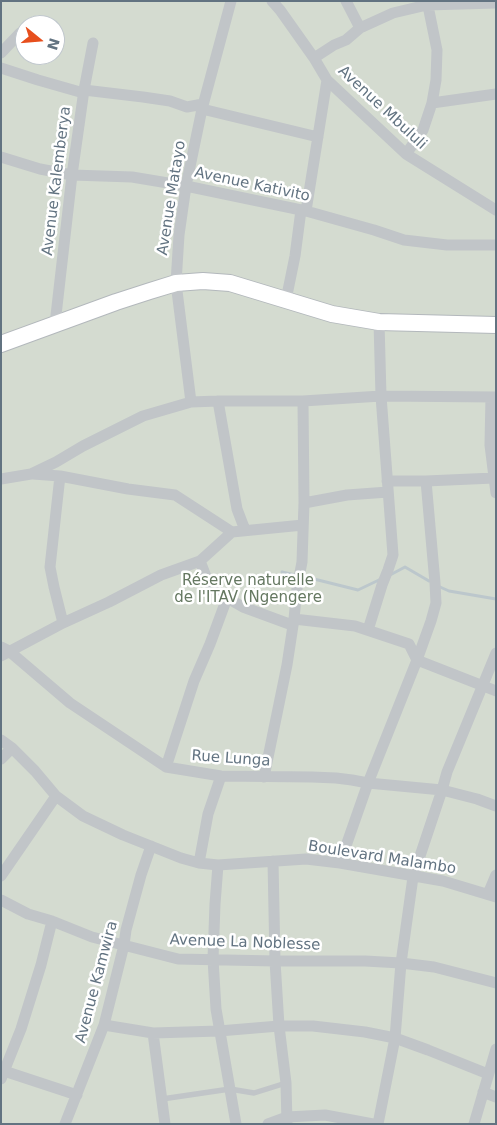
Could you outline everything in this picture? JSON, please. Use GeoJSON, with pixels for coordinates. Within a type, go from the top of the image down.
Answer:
{"type":"FeatureCollection","features":[{"type":"Feature","properties":{"kind":"street","name":"Avenue Matayo"},"geometry":{"type":"LineString","coordinates":[[191,402],[176,283],[179,235],[186,186],[203,106],[231,1]]}},
{"type":"Feature","properties":{"kind":"street","name":"Avenue Mbululi"},"geometry":{"type":"LineString","coordinates":[[272,1],[314,58],[327,80],[406,154],[496,210]]}},
{"type":"Feature","properties":{"kind":"street"},"geometry":{"type":"LineString","coordinates":[[346,1],[360,28]]}},
{"type":"Feature","properties":{"kind":"street"},"geometry":{"type":"LineString","coordinates":[[314,58],[334,45],[346,40],[360,28],[393,13],[427,3],[496,3]]}},
{"type":"Feature","properties":{"kind":"street"},"geometry":{"type":"LineString","coordinates":[[406,154],[423,130],[432,103],[436,80],[437,50],[427,3]]}},
{"type":"Feature","properties":{"kind":"street"},"geometry":{"type":"LineString","coordinates":[[1,54],[15,39]]}},
{"type":"Feature","properties":{"kind":"street","name":"Avenue Kalemberya"},"geometry":{"type":"LineString","coordinates":[[55,324],[72,175],[84,90],[93,43]]}},
{"type":"Feature","properties":{"kind":"street"},"geometry":{"type":"LineString","coordinates":[[1,68],[80,92],[84,90],[170,101],[188,107],[203,106],[318,137]]}},
{"type":"Feature","properties":{"kind":"street"},"geometry":{"type":"LineString","coordinates":[[286,300],[318,137],[327,80]]}},
{"type":"Feature","properties":{"kind":"street"},"geometry":{"type":"LineString","coordinates":[[432,103],[496,94]]}},
{"type":"Feature","properties":{"kind":"street","name":"Avenue Kativito"},"geometry":{"type":"LineString","coordinates":[[1,157],[40,169],[72,175],[132,177],[186,186],[304,211],[404,240],[447,245],[496,245]]}},
{"type":"Feature","properties":{"kind":"street"},"geometry":{"type":"LineString","coordinates":[[1,344],[116,302],[176,283],[203,281],[230,282],[332,314],[378,322],[496,325]]}},
{"type":"Feature","properties":{"kind":"street"},"geometry":{"type":"LineString","coordinates":[[368,630],[393,555],[381,396],[378,322]]}},
{"type":"Feature","properties":{"kind":"street"},"geometry":{"type":"LineString","coordinates":[[31,474],[143,416],[191,402],[303,401],[381,396],[493,397],[490,445],[496,493]]}},
{"type":"Feature","properties":{"kind":"street"},"geometry":{"type":"LineString","coordinates":[[218,401],[237,509],[245,530]]}},
{"type":"Feature","properties":{"kind":"street"},"geometry":{"type":"LineString","coordinates":[[264,777],[286,665],[302,562],[304,503],[303,401]]}},
{"type":"Feature","properties":{"kind":"street"},"geometry":{"type":"LineString","coordinates":[[1,479],[31,474],[60,476],[128,489],[175,495],[232,532]]}},
{"type":"Feature","properties":{"kind":"street"},"geometry":{"type":"LineString","coordinates":[[60,476],[50,568],[63,623]]}},
{"type":"Feature","properties":{"kind":"street"},"geometry":{"type":"LineString","coordinates":[[304,503],[388,486],[426,481],[494,478]]}},
{"type":"Feature","properties":{"kind":"street"},"geometry":{"type":"LineString","coordinates":[[340,863],[368,784],[417,660],[436,603],[426,481]]}},
{"type":"Feature","properties":{"kind":"street"},"geometry":{"type":"LineString","coordinates":[[4,651],[109,602],[161,575],[200,561],[232,532],[303,525]]}},
{"type":"Feature","properties":{"kind":"street"},"geometry":{"type":"LineString","coordinates":[[200,561],[207,579],[215,591],[243,607],[293,622],[355,626],[368,630],[409,644],[417,660],[496,691]]}},
{"type":"Feature","properties":{"kind":"street"},"geometry":{"type":"LineString","coordinates":[[166,767],[194,681],[227,598]]}},
{"type":"Feature","properties":{"kind":"street","name":"Rue Lunga"},"geometry":{"type":"LineString","coordinates":[[4,651],[70,704],[166,767],[221,776],[336,778],[368,784],[442,790],[478,799],[496,806]]}},
{"type":"Feature","properties":{"kind":"street"},"geometry":{"type":"LineString","coordinates":[[378,1124],[395,1038],[401,964],[413,876],[447,772],[496,653]]}},
{"type":"Feature","properties":{"kind":"street","name":"Boulevard Malambo"},"geometry":{"type":"LineString","coordinates":[[1,740],[35,771],[56,796],[83,816],[123,835],[181,858],[199,863],[218,865],[306,859],[340,863],[443,881],[492,895]]}},
{"type":"Feature","properties":{"kind":"street"},"geometry":{"type":"LineString","coordinates":[[1,759],[12,748]]}},
{"type":"Feature","properties":{"kind":"street"},"geometry":{"type":"LineString","coordinates":[[199,863],[208,814],[221,776]]}},
{"type":"Feature","properties":{"kind":"street"},"geometry":{"type":"LineString","coordinates":[[1,876],[56,796]]}},
{"type":"Feature","properties":{"kind":"street","name":"Avenue Kamwira"},"geometry":{"type":"LineString","coordinates":[[65,1124],[104,1026],[126,930],[151,846]]}},
{"type":"Feature","properties":{"kind":"street"},"geometry":{"type":"LineString","coordinates":[[273,861],[275,961],[279,1026],[286,1083],[287,1121]]}},
{"type":"Feature","properties":{"kind":"street"},"geometry":{"type":"LineString","coordinates":[[218,865],[213,960],[216,1009],[236,1124]]}},
{"type":"Feature","properties":{"kind":"street"},"geometry":{"type":"LineString","coordinates":[[492,895],[496,875]]}},
{"type":"Feature","properties":{"kind":"street","name":"Avenue La Noblesse"},"geometry":{"type":"LineString","coordinates":[[1,900],[28,914],[52,921],[92,937],[178,959],[365,961],[434,967],[496,983]]}},
{"type":"Feature","properties":{"kind":"street"},"geometry":{"type":"LineString","coordinates":[[52,921],[41,965],[21,1029],[2,1074],[78,1095]]}},
{"type":"Feature","properties":{"kind":"street"},"geometry":{"type":"LineString","coordinates":[[104,1026],[153,1033],[219,1031],[279,1026],[313,1026],[365,1032],[395,1038],[488,1074]]}},
{"type":"Feature","properties":{"kind":"street"},"geometry":{"type":"LineString","coordinates":[[153,1033],[165,1124]]}},
{"type":"Feature","properties":{"kind":"street"},"geometry":{"type":"LineString","coordinates":[[474,1124],[496,1049]]}},
{"type":"Feature","properties":{"kind":"street"},"geometry":{"type":"LineString","coordinates":[[483,1092],[496,1097]]}},
{"type":"Feature","properties":{"kind":"street"},"geometry":{"type":"LineString","coordinates":[[268,1124],[325,1115],[373,1124]]}},
{"type":"Feature","properties":{"kind":"lane"},"geometry":{"type":"LineString","coordinates":[[162,1099],[230,1089],[254,1093],[286,1083]]}},
{"type":"Feature","properties":{"kind":"green space","name":"Réserve naturelle de l'ITAV (Ngengere"},"geometry":{"type":"Polygon","coordinates":[[[1,1],[496,1],[496,1124],[1,1124],[1,1]]]}},
{"type":"Feature","properties":{"kind":"waterway"},"geometry":{"type":"LineString","coordinates":[[390,575],[405,567],[429,581]]}},
{"type":"Feature","properties":{"kind":"waterway"},"geometry":{"type":"LineString","coordinates":[[282,572],[295,575]]}},
{"type":"Feature","properties":{"kind":"waterway"},"geometry":{"type":"LineString","coordinates":[[306,577],[358,590],[381,579]]}},
{"type":"Feature","properties":{"kind":"waterway"},"geometry":{"type":"LineString","coordinates":[[440,587],[449,591],[496,599]]}}]}
